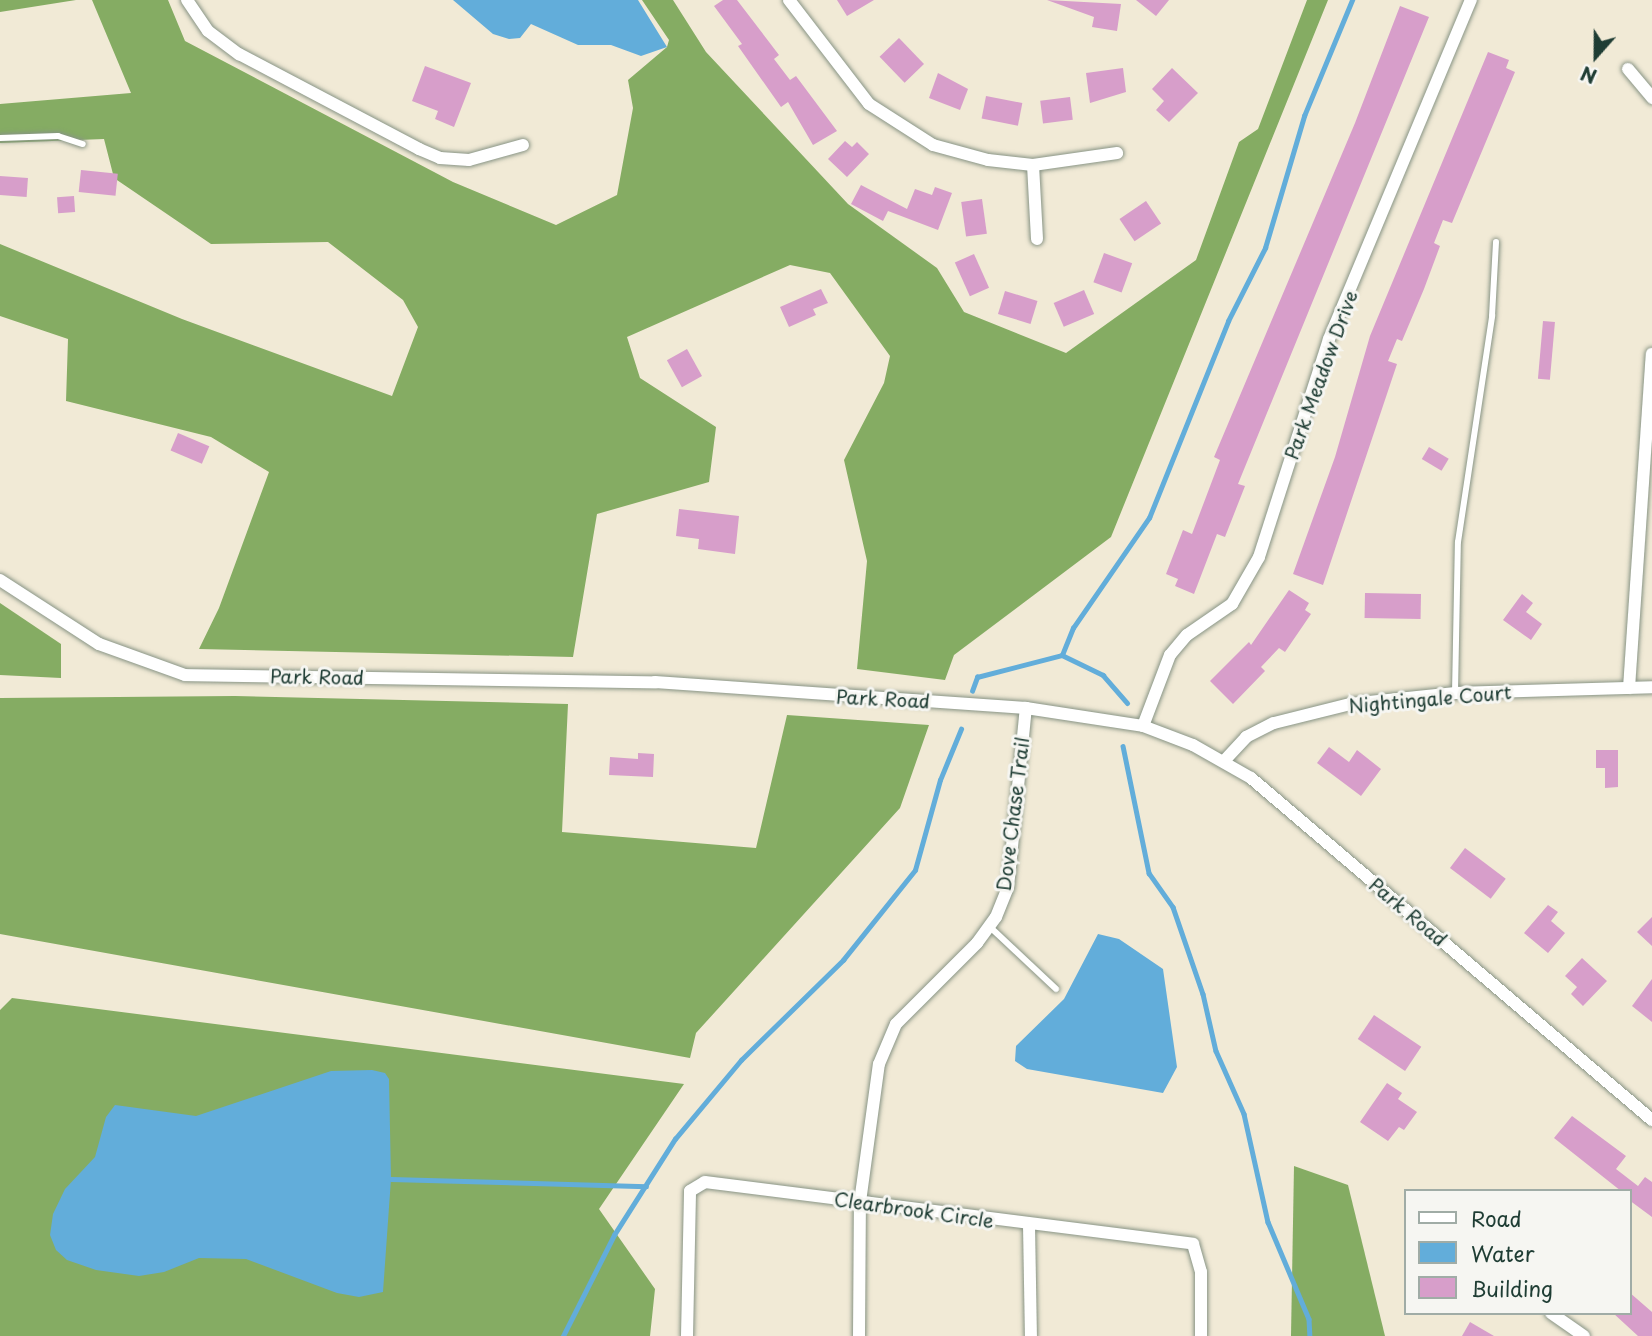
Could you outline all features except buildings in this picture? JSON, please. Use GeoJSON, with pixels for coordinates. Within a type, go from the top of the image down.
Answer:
{"type":"FeatureCollection","features":[{"type":"Feature","properties":{"kind":"street"},"geometry":{"type":"LineString","coordinates":[[187,0],[208,31],[239,54],[419,149],[440,158],[469,160],[523,145]]}},
{"type":"Feature","properties":{"kind":"street"},"geometry":{"type":"LineString","coordinates":[[789,0],[856,90],[892,122],[951,152],[1033,165],[1117,153]]}},
{"type":"Feature","properties":{"kind":"street","name":"Park Meadow Drive"},"geometry":{"type":"LineString","coordinates":[[1143,726],[1170,656],[1187,635],[1232,604],[1259,557],[1329,340],[1471,0]]}},
{"type":"Feature","properties":{"kind":"street"},"geometry":{"type":"LineString","coordinates":[[1628,69],[1652,97]]}},
{"type":"Feature","properties":{"kind":"street"},"geometry":{"type":"LineString","coordinates":[[1033,165],[1037,239]]}},
{"type":"Feature","properties":{"kind":"street"},"geometry":{"type":"LineString","coordinates":[[1629,688],[1652,354]]}},
{"type":"Feature","properties":{"kind":"street","name":"Park Road"},"geometry":{"type":"LineString","coordinates":[[0,580],[99,644],[185,675],[655,682],[1026,708],[1143,726],[1224,761],[1251,778],[1652,1120]]}},
{"type":"Feature","properties":{"kind":"street","name":"Nightingale Court"},"geometry":{"type":"LineString","coordinates":[[1224,761],[1247,737],[1274,723],[1350,704],[1455,693],[1652,687]]}},
{"type":"Feature","properties":{"kind":"street","name":"Dove Chase Trail"},"geometry":{"type":"LineString","coordinates":[[859,1336],[860,1202],[886,1040],[989,926],[1008,887],[1026,708]]}},
{"type":"Feature","properties":{"kind":"street","name":"Clearbrook Circle"},"geometry":{"type":"LineString","coordinates":[[687,1336],[690,1191],[705,1182],[721,1182],[1029,1226],[1193,1244],[1200,1272],[1202,1336]]}},
{"type":"Feature","properties":{"kind":"street"},"geometry":{"type":"LineString","coordinates":[[1029,1226],[1031,1336]]}},
{"type":"Feature","properties":{"kind":"street"},"geometry":{"type":"LineString","coordinates":[[1554,1315],[1584,1336]]}},
{"type":"Feature","properties":{"kind":"lane"},"geometry":{"type":"LineString","coordinates":[[0,138],[58,136],[83,144]]}},
{"type":"Feature","properties":{"kind":"lane"},"geometry":{"type":"LineString","coordinates":[[1455,693],[1458,542],[1492,316],[1496,242]]}},
{"type":"Feature","properties":{"kind":"lane"},"geometry":{"type":"LineString","coordinates":[[989,926],[1056,989]]}},
{"type":"Feature","properties":{"kind":"green space"},"geometry":{"type":"Polygon","coordinates":[[[0,0],[76,0],[0,12],[0,0]]]}},
{"type":"Feature","properties":{"kind":"green space"},"geometry":{"type":"Polygon","coordinates":[[[92,0],[168,0],[185,41],[453,182],[556,225],[617,195],[633,108],[628,80],[667,47],[669,40],[642,0],[673,0],[706,52],[848,204],[937,268],[964,312],[1066,353],[1196,260],[1239,142],[1258,129],[1307,0],[1328,0],[1111,537],[954,655],[945,680],[857,669],[867,561],[844,460],[884,383],[890,356],[830,273],[790,265],[627,337],[640,378],[716,427],[709,482],[597,514],[573,657],[199,649],[219,608],[269,472],[211,437],[66,401],[68,339],[0,316],[0,244],[182,319],[392,396],[418,327],[403,300],[328,242],[211,244],[114,178],[104,139],[0,143],[0,104],[131,93],[92,0]]]}},
{"type":"Feature","properties":{"kind":"green space"},"geometry":{"type":"Polygon","coordinates":[[[0,603],[61,644],[61,678],[0,675],[0,603]]]}},
{"type":"Feature","properties":{"kind":"green space"},"geometry":{"type":"Polygon","coordinates":[[[235,696],[568,704],[562,832],[756,848],[787,715],[929,725],[900,808],[696,1033],[690,1058],[0,934],[0,698],[235,696]]]}},
{"type":"Feature","properties":{"kind":"green space"},"geometry":{"type":"Polygon","coordinates":[[[12,998],[684,1084],[599,1209],[655,1289],[650,1336],[0,1336],[0,1010],[12,998]]]}},
{"type":"Feature","properties":{"kind":"green space"},"geometry":{"type":"Polygon","coordinates":[[[1294,1166],[1348,1185],[1385,1336],[1291,1336],[1294,1166]]]}},
{"type":"Feature","properties":{"kind":"water"},"geometry":{"type":"Polygon","coordinates":[[[453,0],[638,0],[667,47],[641,56],[611,45],[578,45],[531,24],[520,38],[509,39],[493,34],[453,0]]]}},
{"type":"Feature","properties":{"kind":"water"},"geometry":{"type":"Polygon","coordinates":[[[1098,934],[1119,939],[1163,969],[1177,1067],[1163,1093],[1027,1069],[1015,1061],[1016,1046],[1064,999],[1098,934]]]}},
{"type":"Feature","properties":{"kind":"water"},"geometry":{"type":"Polygon","coordinates":[[[372,1070],[385,1073],[389,1079],[391,1179],[383,1292],[359,1297],[337,1293],[246,1259],[199,1258],[164,1272],[139,1276],[96,1270],[67,1260],[56,1250],[50,1235],[53,1214],[65,1189],[95,1157],[106,1117],[115,1105],[196,1116],[331,1071],[372,1070]]]}},
{"type":"Feature","properties":{"kind":"waterway"},"geometry":{"type":"LineString","coordinates":[[1062,655],[1073,628],[1149,518],[1228,321],[1265,248],[1304,116],[1352,0]]}},
{"type":"Feature","properties":{"kind":"waterway"},"geometry":{"type":"LineString","coordinates":[[972,691],[977,677],[1062,655],[1103,675],[1127,703]]}},
{"type":"Feature","properties":{"kind":"waterway"},"geometry":{"type":"LineString","coordinates":[[563,1336],[614,1235],[675,1139],[741,1060],[843,960],[915,870],[940,780],[961,729]]}},
{"type":"Feature","properties":{"kind":"waterway"},"geometry":{"type":"LineString","coordinates":[[1123,746],[1149,873],[1173,907],[1203,994],[1216,1051],[1244,1114],[1268,1222],[1309,1319],[1310,1336]]}},
{"type":"Feature","properties":{"kind":"waterway"},"geometry":{"type":"LineString","coordinates":[[391,1179],[646,1186]]}}]}
